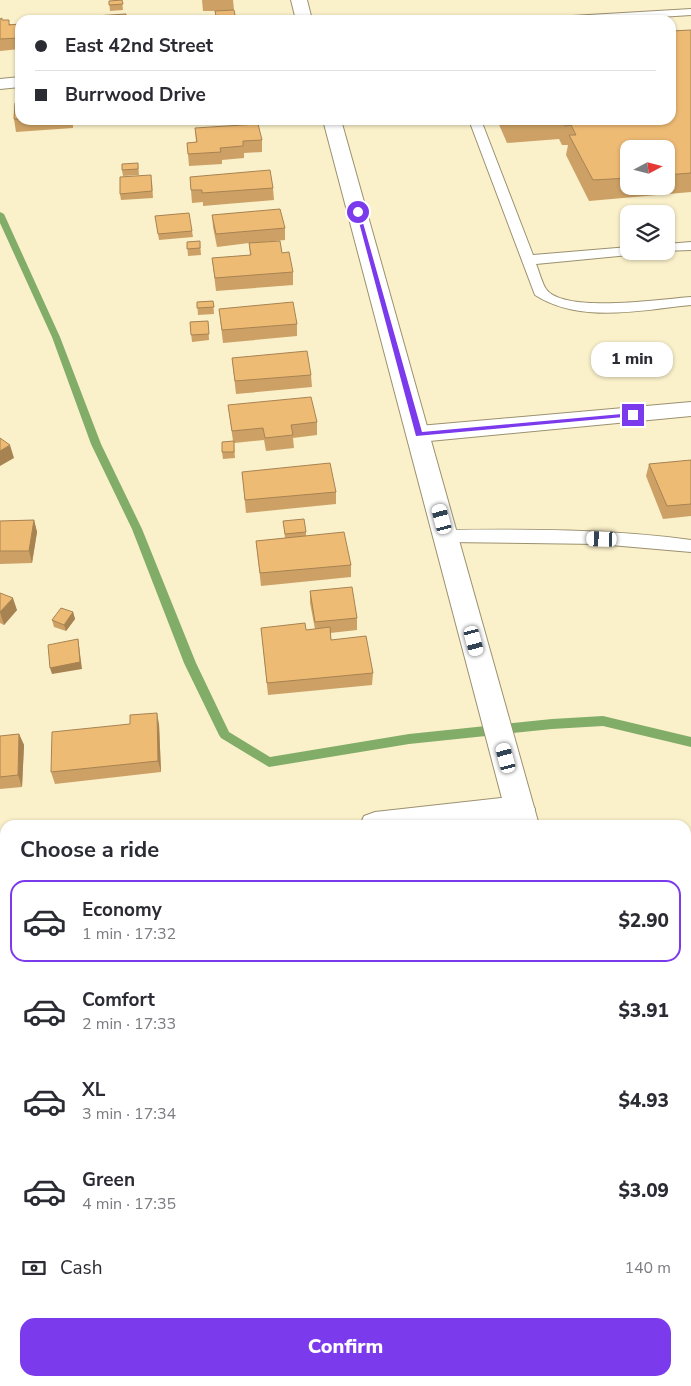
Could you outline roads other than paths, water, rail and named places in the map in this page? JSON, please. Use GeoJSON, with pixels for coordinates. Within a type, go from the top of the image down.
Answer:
{"type":"FeatureCollection","features":[{"type":"Feature","properties":{"kind":"street"},"geometry":{"type":"LineString","coordinates":[[299,0],[303,15]]}},
{"type":"Feature","properties":{"kind":"street"},"geometry":{"type":"LineString","coordinates":[[0,84],[15,82]]}},
{"type":"Feature","properties":{"kind":"street"},"geometry":{"type":"LineString","coordinates":[[333,125],[522,817],[467,820]]}},
{"type":"Feature","properties":{"kind":"street"},"geometry":{"type":"LineString","coordinates":[[419,434],[691,409]]}},
{"type":"Feature","properties":{"kind":"lane"},"geometry":{"type":"LineString","coordinates":[[638,0],[649,14]]}},
{"type":"Feature","properties":{"kind":"lane"},"geometry":{"type":"LineString","coordinates":[[633,15],[691,12]]}},
{"type":"Feature","properties":{"kind":"lane"},"geometry":{"type":"LineString","coordinates":[[478,125],[540,292],[555,301],[582,307],[691,301]]}},
{"type":"Feature","properties":{"kind":"lane"},"geometry":{"type":"LineString","coordinates":[[675,247],[691,246]]}},
{"type":"Feature","properties":{"kind":"lane"},"geometry":{"type":"LineString","coordinates":[[528,260],[620,252]]}},
{"type":"Feature","properties":{"kind":"lane"},"geometry":{"type":"LineString","coordinates":[[446,536],[612,539],[658,541],[691,546]]}},
{"type":"Feature","properties":{"kind":"waterway"},"geometry":{"type":"LineString","coordinates":[[0,214],[56,337],[96,444],[137,529],[190,663],[225,735],[269,762],[409,739],[552,724],[603,721],[691,742]]}}]}
